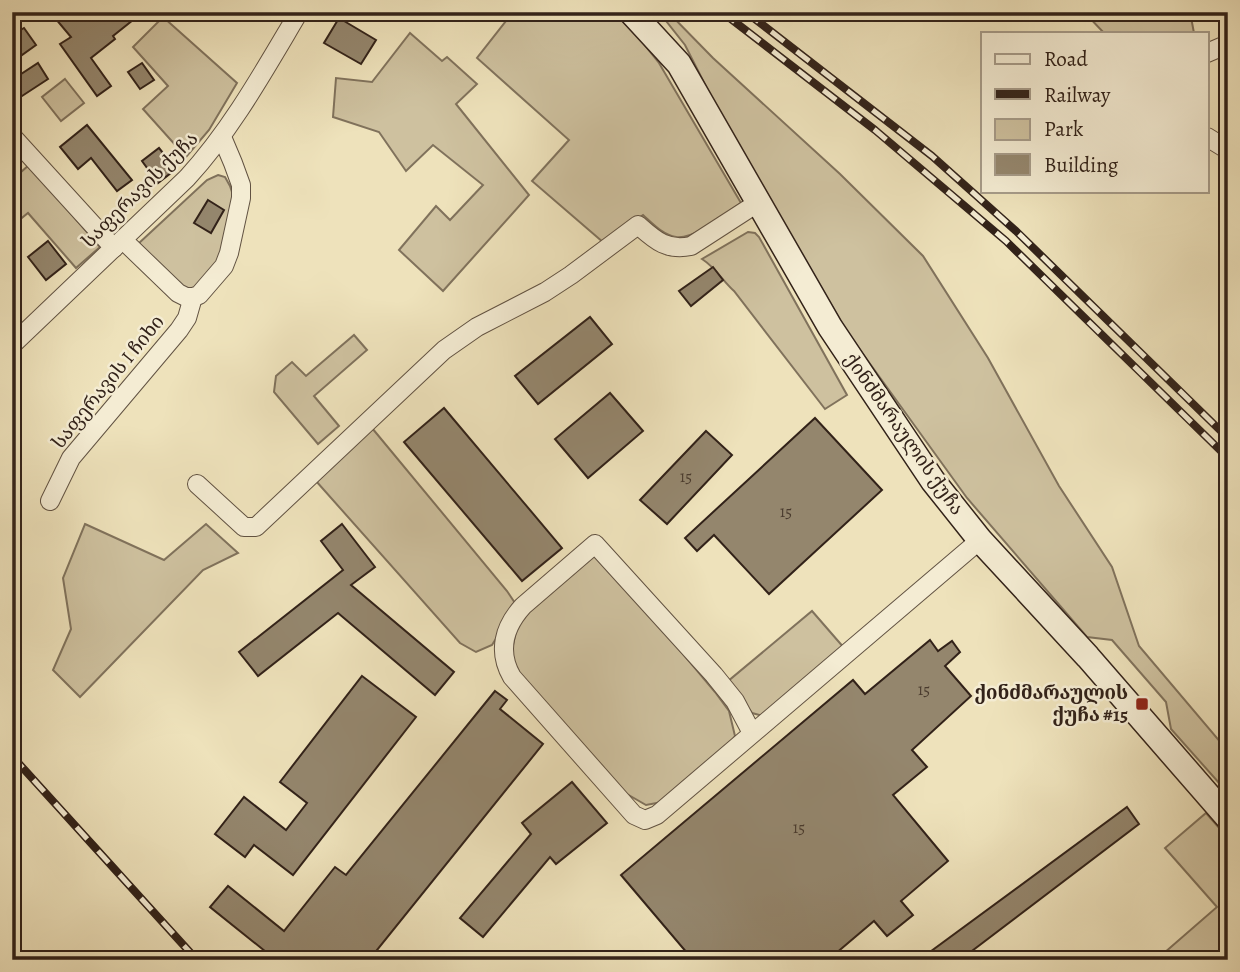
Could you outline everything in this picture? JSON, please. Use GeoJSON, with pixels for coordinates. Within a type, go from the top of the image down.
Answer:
{"type":"FeatureCollection","features":[{"type":"Feature","properties":{"kind":"main road","name":"ქინძმარაულის ქუჩა"},"geometry":{"type":"LineString","coordinates":[[631,12],[679,64],[830,327],[933,481],[980,540],[1088,657],[1228,818]]}},
{"type":"Feature","properties":{"kind":"street","name":"საფერავის ქუჩა"},"geometry":{"type":"LineString","coordinates":[[12,345],[206,157],[222,136],[299,12]]}},
{"type":"Feature","properties":{"kind":"street"},"geometry":{"type":"LineString","coordinates":[[1208,53],[1228,44]]}},
{"type":"Feature","properties":{"kind":"street"},"geometry":{"type":"LineString","coordinates":[[12,136],[118,244],[178,293],[193,297],[199,295],[224,266],[241,198],[241,185],[222,136]]}},
{"type":"Feature","properties":{"kind":"street"},"geometry":{"type":"LineString","coordinates":[[1208,138],[1228,150]]}},
{"type":"Feature","properties":{"kind":"street"},"geometry":{"type":"LineString","coordinates":[[197,484],[244,527],[256,527],[444,350],[477,327],[545,292],[638,225],[660,243],[681,248],[691,246],[759,202]]}},
{"type":"Feature","properties":{"kind":"street","name":"საფერავის I ჩიხი"},"geometry":{"type":"LineString","coordinates":[[50,500],[71,458],[179,330],[187,318],[193,297]]}},
{"type":"Feature","properties":{"kind":"street"},"geometry":{"type":"LineString","coordinates":[[752,733],[735,701],[715,675],[595,544],[513,617],[503,651],[505,666],[512,677],[634,815],[645,820],[657,815],[980,540]]}},
{"type":"Feature","properties":{"kind":"green space"},"geometry":{"type":"Polygon","coordinates":[[[513,12],[614,12],[659,63],[741,203],[710,225],[683,237],[667,234],[643,215],[604,243],[532,181],[569,140],[477,58],[513,12]]]}},
{"type":"Feature","properties":{"kind":"green space"},"geometry":{"type":"Polygon","coordinates":[[[659,12],[668,12],[713,58],[840,174],[923,256],[988,358],[1059,486],[1112,567],[1139,646],[1228,751],[1228,793],[1171,729],[1166,702],[1112,640],[1087,637],[967,498],[847,332],[720,114],[685,45],[659,12]]]}},
{"type":"Feature","properties":{"kind":"green space"},"geometry":{"type":"Polygon","coordinates":[[[1084,12],[1190,12],[1194,32],[1103,32],[1084,12]]]}},
{"type":"Feature","properties":{"kind":"green space"},"geometry":{"type":"Polygon","coordinates":[[[163,17],[237,83],[209,130],[186,157],[143,109],[168,86],[133,47],[163,17]]]}},
{"type":"Feature","properties":{"kind":"green space"},"geometry":{"type":"Polygon","coordinates":[[[410,33],[442,61],[447,57],[477,84],[456,104],[529,195],[443,291],[399,250],[436,206],[450,220],[483,185],[433,145],[406,171],[379,132],[333,117],[336,78],[372,82],[410,33]]]}},
{"type":"Feature","properties":{"kind":"green space"},"geometry":{"type":"Polygon","coordinates":[[[65,79],[84,103],[61,121],[42,97],[65,79]]]}},
{"type":"Feature","properties":{"kind":"green space"},"geometry":{"type":"Polygon","coordinates":[[[29,165],[100,247],[76,268],[28,213],[12,226],[12,180],[29,165]]]}},
{"type":"Feature","properties":{"kind":"green space"},"geometry":{"type":"Polygon","coordinates":[[[218,175],[225,177],[234,198],[222,257],[201,287],[186,290],[138,244],[207,180],[218,175]]]}},
{"type":"Feature","properties":{"kind":"green space"},"geometry":{"type":"Polygon","coordinates":[[[748,232],[759,237],[847,395],[825,409],[734,291],[702,259],[748,232]]]}},
{"type":"Feature","properties":{"kind":"green space"},"geometry":{"type":"Polygon","coordinates":[[[354,335],[367,350],[314,396],[339,426],[318,444],[274,392],[276,376],[292,362],[306,376],[354,335]]]}},
{"type":"Feature","properties":{"kind":"green space"},"geometry":{"type":"Polygon","coordinates":[[[372,428],[515,603],[492,645],[476,652],[460,643],[316,481],[372,428]]]}},
{"type":"Feature","properties":{"kind":"green space"},"geometry":{"type":"Polygon","coordinates":[[[85,524],[164,560],[206,524],[238,553],[203,570],[80,697],[53,670],[71,629],[63,578],[85,524]]]}},
{"type":"Feature","properties":{"kind":"green space"},"geometry":{"type":"Polygon","coordinates":[[[594,553],[679,649],[729,711],[735,736],[730,743],[662,802],[646,805],[620,790],[516,673],[511,655],[518,621],[594,553]]]}},
{"type":"Feature","properties":{"kind":"green space"},"geometry":{"type":"Polygon","coordinates":[[[812,611],[845,649],[763,716],[752,713],[727,682],[812,611]]]}},
{"type":"Feature","properties":{"kind":"green space"},"geometry":{"type":"Polygon","coordinates":[[[1206,813],[1228,838],[1228,960],[1156,960],[1217,907],[1165,848],[1206,813]]]}},
{"type":"Feature","properties":{"kind":"building"},"geometry":{"type":"Polygon","coordinates":[[[50,12],[143,12],[91,58],[111,86],[97,96],[60,44],[71,37],[50,12]]]}},
{"type":"Feature","properties":{"kind":"building"},"geometry":{"type":"Polygon","coordinates":[[[339,18],[376,40],[361,64],[324,43],[339,18]]]}},
{"type":"Feature","properties":{"kind":"building"},"geometry":{"type":"Polygon","coordinates":[[[24,28],[36,45],[22,55],[12,40],[12,35],[24,28]]]}},
{"type":"Feature","properties":{"kind":"building"},"geometry":{"type":"Polygon","coordinates":[[[38,63],[48,79],[19,98],[12,88],[12,80],[38,63]]]}},
{"type":"Feature","properties":{"kind":"building"},"geometry":{"type":"Polygon","coordinates":[[[142,63],[154,80],[140,89],[128,72],[142,63]]]}},
{"type":"Feature","properties":{"kind":"building"},"geometry":{"type":"Polygon","coordinates":[[[87,125],[132,180],[117,191],[91,158],[78,169],[60,147],[87,125]]]}},
{"type":"Feature","properties":{"kind":"building"},"geometry":{"type":"Polygon","coordinates":[[[159,148],[176,169],[158,183],[142,161],[159,148]]]}},
{"type":"Feature","properties":{"kind":"building"},"geometry":{"type":"Polygon","coordinates":[[[208,200],[224,210],[211,233],[194,223],[208,200]]]}},
{"type":"Feature","properties":{"kind":"building"},"geometry":{"type":"Polygon","coordinates":[[[48,241],[66,264],[46,280],[28,257],[48,241]]]}},
{"type":"Feature","properties":{"kind":"building"},"geometry":{"type":"Polygon","coordinates":[[[713,267],[723,280],[691,306],[679,291],[713,267]]]}},
{"type":"Feature","properties":{"kind":"building"},"geometry":{"type":"Polygon","coordinates":[[[590,317],[612,344],[538,404],[515,376],[590,317]]]}},
{"type":"Feature","properties":{"kind":"building"},"geometry":{"type":"Polygon","coordinates":[[[610,393],[643,431],[588,478],[555,439],[610,393]]]}},
{"type":"Feature","properties":{"kind":"building"},"geometry":{"type":"Polygon","coordinates":[[[444,408],[562,548],[522,581],[404,442],[444,408]]]}},
{"type":"Feature","properties":{"kind":"building"},"geometry":{"type":"Polygon","coordinates":[[[815,418],[882,490],[769,594],[714,535],[697,551],[685,538],[815,418]]]}},
{"type":"Feature","properties":{"kind":"building"},"geometry":{"type":"Polygon","coordinates":[[[706,431],[732,455],[667,524],[640,500],[706,431]]]}},
{"type":"Feature","properties":{"kind":"building"},"geometry":{"type":"Polygon","coordinates":[[[342,524],[375,567],[351,585],[454,672],[435,695],[338,613],[258,676],[239,652],[343,570],[321,541],[342,524]]]}},
{"type":"Feature","properties":{"kind":"building"},"geometry":{"type":"Polygon","coordinates":[[[930,640],[938,651],[952,641],[960,652],[945,666],[971,696],[912,750],[927,767],[893,795],[948,861],[901,901],[913,915],[887,936],[874,921],[828,960],[693,960],[621,875],[853,680],[865,694],[930,640]]]}},
{"type":"Feature","properties":{"kind":"building"},"geometry":{"type":"Polygon","coordinates":[[[362,676],[416,717],[293,875],[254,845],[245,857],[215,834],[244,797],[286,830],[307,803],[280,782],[362,676]]]}},
{"type":"Feature","properties":{"kind":"building"},"geometry":{"type":"Polygon","coordinates":[[[495,691],[507,700],[500,709],[543,744],[369,960],[276,960],[210,907],[228,886],[284,931],[335,867],[346,875],[495,691]]]}},
{"type":"Feature","properties":{"kind":"building"},"geometry":{"type":"Polygon","coordinates":[[[572,782],[607,823],[556,864],[550,857],[483,937],[460,918],[531,834],[522,823],[572,782]]]}},
{"type":"Feature","properties":{"kind":"building"},"geometry":{"type":"Polygon","coordinates":[[[1127,807],[1139,824],[960,960],[919,960],[1127,807]]]}},
{"type":"Feature","properties":{"kind":"railway"},"geometry":{"type":"LineString","coordinates":[[722,12],[875,130],[1006,241],[1228,458]]}},
{"type":"Feature","properties":{"kind":"railway"},"geometry":{"type":"LineString","coordinates":[[746,12],[932,156],[1016,231],[1228,438]]}},
{"type":"Feature","properties":{"kind":"railway"},"geometry":{"type":"LineString","coordinates":[[12,756],[197,960]]}},
{"type":"Feature","properties":{"kind":"place","name":"ქინძმარაულის ქუჩა #15"},"geometry":{"type":"Point","coordinates":[1142,704]}}]}
